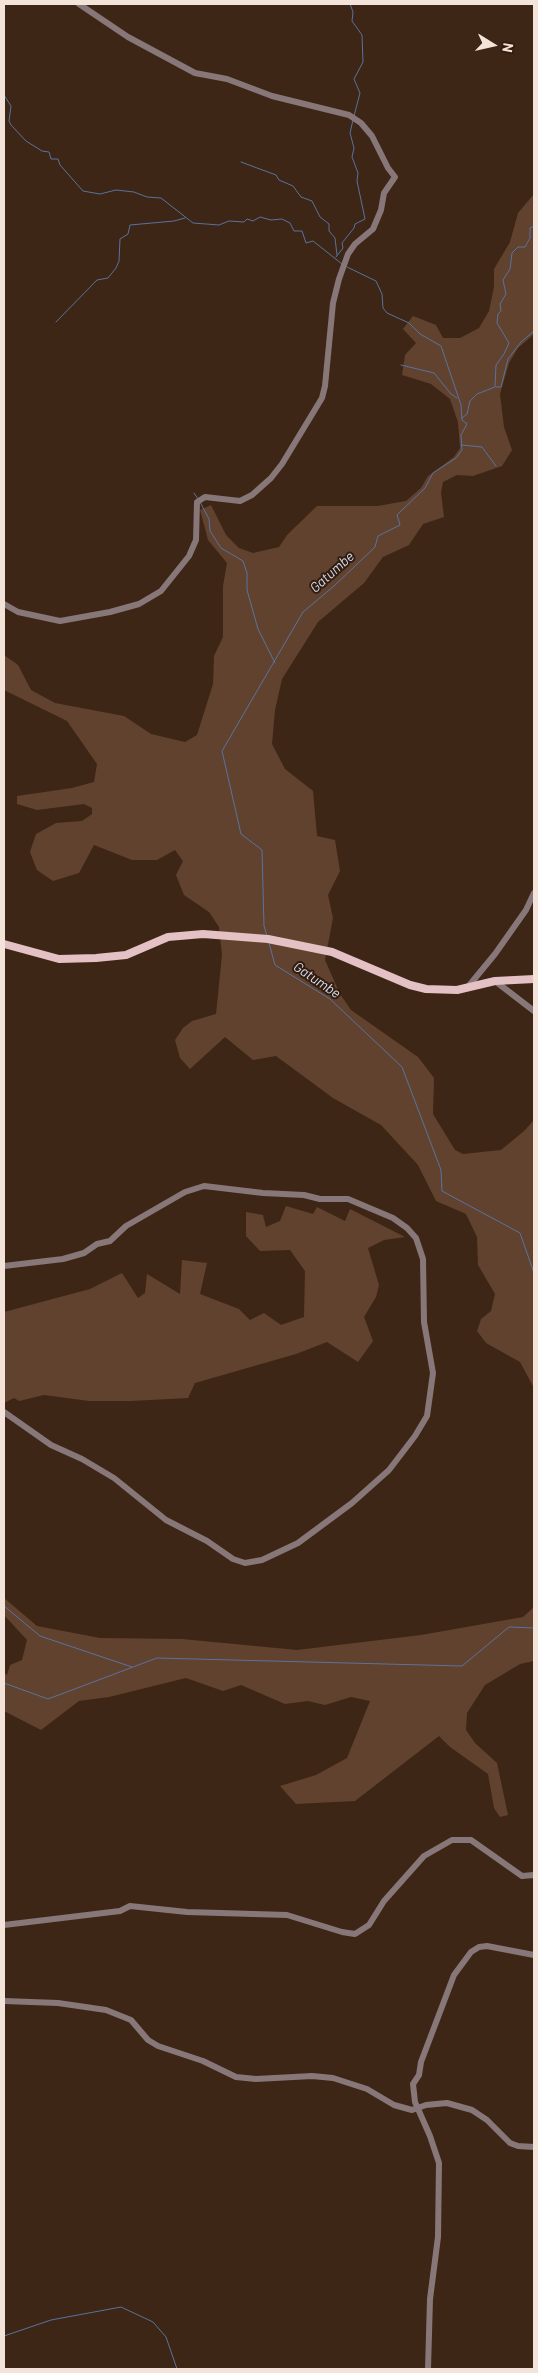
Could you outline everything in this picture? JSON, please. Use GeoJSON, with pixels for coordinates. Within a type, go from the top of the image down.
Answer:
{"type":"FeatureCollection","features":[{"type":"Feature","properties":{"kind":"main road"},"geometry":{"type":"LineString","coordinates":[[4,944],[69,960],[117,957],[168,937],[203,934],[268,939],[347,957],[401,982],[426,989],[448,991],[495,981],[534,979]]}},
{"type":"Feature","properties":{"kind":"street"},"geometry":{"type":"LineString","coordinates":[[4,604],[18,612],[44,619],[60,620],[126,608],[144,600],[167,585],[194,548],[197,531],[197,502],[205,497],[240,501],[262,488],[282,464],[318,406],[325,386],[334,297],[348,254],[355,244],[373,229],[381,210],[384,193],[395,177],[388,168],[372,136],[361,123],[349,115],[272,96],[227,79],[195,73],[128,37],[79,4]]}},
{"type":"Feature","properties":{"kind":"street"},"geometry":{"type":"LineString","coordinates":[[467,988],[495,954],[526,910],[534,893]]}},
{"type":"Feature","properties":{"kind":"street"},"geometry":{"type":"LineString","coordinates":[[495,981],[534,1011]]}},
{"type":"Feature","properties":{"kind":"street"},"geometry":{"type":"LineString","coordinates":[[4,1266],[63,1259],[84,1253],[97,1244],[110,1241],[126,1226],[184,1192],[204,1186],[263,1193],[304,1195],[320,1199],[348,1198],[393,1218],[407,1228],[416,1238],[423,1259],[424,1322],[433,1373],[427,1416],[415,1436],[389,1470],[352,1503],[298,1543],[262,1560],[245,1562],[233,1559],[206,1541],[166,1520],[114,1478],[82,1459],[50,1445],[4,1412]]}},
{"type":"Feature","properties":{"kind":"street"},"geometry":{"type":"LineString","coordinates":[[4,1925],[120,1911],[130,1906],[187,1912],[288,1915],[342,1932],[355,1934],[370,1925],[384,1901],[424,1856],[452,1840],[471,1840],[522,1876],[534,1876]]}},
{"type":"Feature","properties":{"kind":"street"},"geometry":{"type":"LineString","coordinates":[[428,2369],[430,2299],[438,2237],[440,2168],[436,2150],[415,2102],[413,2084],[419,2075],[421,2062],[454,1976],[467,1957],[476,1948],[483,1946],[534,1955]]}},
{"type":"Feature","properties":{"kind":"street"},"geometry":{"type":"LineString","coordinates":[[4,2001],[58,2003],[106,2010],[131,2020],[148,2040],[158,2046],[209,2064],[231,2075],[256,2079],[312,2076],[333,2078],[367,2089],[394,2104],[412,2110],[447,2103],[472,2110],[487,2120],[510,2143],[518,2146],[534,2147]]}},
{"type":"Feature","properties":{"kind":"shaded area"},"geometry":{"type":"Polygon","coordinates":[[[534,194],[534,334],[518,348],[509,363],[500,394],[504,427],[512,450],[502,466],[473,476],[457,475],[443,482],[441,493],[444,517],[423,524],[409,545],[383,557],[364,583],[318,622],[282,679],[275,710],[272,744],[285,769],[313,791],[317,836],[335,840],[340,871],[328,895],[333,918],[325,960],[340,994],[351,1010],[418,1057],[434,1078],[433,1114],[455,1150],[463,1154],[501,1150],[534,1120],[534,1388],[520,1362],[486,1343],[477,1331],[481,1319],[491,1311],[495,1294],[478,1265],[477,1237],[466,1214],[436,1201],[418,1165],[381,1125],[333,1098],[276,1056],[253,1060],[225,1037],[190,1069],[180,1058],[175,1040],[183,1028],[192,1021],[216,1014],[222,955],[219,927],[209,912],[184,895],[176,875],[183,861],[175,850],[157,860],[132,860],[94,845],[79,873],[53,881],[37,870],[30,852],[36,834],[56,823],[82,821],[92,814],[92,808],[84,804],[37,810],[17,804],[17,796],[72,788],[94,782],[97,764],[67,721],[4,690],[4,655],[18,665],[31,690],[55,703],[124,716],[151,734],[185,742],[197,735],[213,684],[214,656],[223,637],[223,586],[227,563],[208,540],[200,510],[211,505],[226,535],[239,548],[253,553],[279,547],[287,535],[317,506],[378,506],[406,501],[421,488],[428,476],[454,457],[460,448],[458,422],[450,399],[431,384],[402,375],[405,355],[416,343],[403,329],[413,316],[436,325],[443,338],[460,338],[479,328],[489,311],[494,287],[494,269],[510,242],[518,213],[534,194]]]}},
{"type":"Feature","properties":{"kind":"shaded area"},"geometry":{"type":"Polygon","coordinates":[[[286,1206],[313,1214],[317,1207],[345,1221],[350,1209],[405,1237],[384,1240],[368,1248],[379,1285],[376,1297],[364,1317],[373,1341],[358,1362],[327,1342],[296,1354],[195,1383],[188,1398],[89,1401],[44,1395],[19,1401],[14,1398],[4,1403],[4,1312],[90,1289],[122,1273],[138,1298],[145,1293],[147,1274],[180,1294],[182,1260],[207,1263],[200,1294],[239,1309],[250,1320],[264,1313],[281,1325],[304,1317],[305,1271],[290,1250],[260,1251],[246,1236],[246,1212],[263,1215],[266,1227],[280,1221],[286,1206]]]}},
{"type":"Feature","properties":{"kind":"shaded area"},"geometry":{"type":"Polygon","coordinates":[[[4,1598],[37,1626],[100,1638],[182,1639],[297,1650],[421,1635],[523,1617],[534,1607],[534,1661],[520,1664],[485,1685],[467,1713],[466,1730],[475,1743],[497,1763],[508,1815],[500,1817],[494,1808],[488,1774],[450,1747],[439,1736],[355,1801],[296,1804],[280,1786],[316,1775],[347,1758],[370,1701],[351,1697],[325,1705],[308,1701],[285,1704],[241,1685],[223,1691],[186,1678],[109,1697],[79,1701],[41,1730],[4,1711],[4,1673],[7,1675],[10,1665],[22,1660],[27,1640],[4,1615],[4,1598]]]}},
{"type":"Feature","properties":{"kind":"waterway"},"geometry":{"type":"LineString","coordinates":[[350,4],[353,12],[352,21],[362,35],[363,62],[354,79],[360,93],[354,116]]}},
{"type":"Feature","properties":{"kind":"waterway","name":"Gatumbe"},"geometry":{"type":"LineString","coordinates":[[4,95],[11,106],[9,121],[11,125],[26,141],[42,151],[49,152],[51,159],[58,159],[60,165],[83,191],[100,194],[116,190],[161,198],[193,223],[219,225],[229,221],[244,222],[247,219],[253,221],[260,217],[271,220],[282,219],[290,223],[294,231],[302,231],[306,243],[313,241],[342,264]]}},
{"type":"Feature","properties":{"kind":"waterway"},"geometry":{"type":"LineString","coordinates":[[336,257],[343,248],[342,243],[355,224],[365,219],[357,181],[358,173],[352,157],[354,148],[350,133],[353,120]]}},
{"type":"Feature","properties":{"kind":"waterway"},"geometry":{"type":"LineString","coordinates":[[241,162],[276,175],[279,180],[293,186],[301,197],[312,201],[320,217],[329,224],[329,231],[335,238],[337,255]]}},
{"type":"Feature","properties":{"kind":"waterway"},"geometry":{"type":"LineString","coordinates":[[56,322],[97,280],[108,278],[116,268],[119,261],[120,239],[128,234],[130,225],[174,221],[185,218]]}},
{"type":"Feature","properties":{"kind":"waterway"},"geometry":{"type":"LineString","coordinates":[[462,418],[467,414],[470,401],[477,394],[495,387],[496,365],[509,343],[497,323],[498,314],[501,311],[500,304],[506,294],[503,280],[510,269],[512,253],[518,247],[525,247],[530,238],[530,228],[534,226]]}},
{"type":"Feature","properties":{"kind":"waterway","name":"Gatumbe"},"geometry":{"type":"LineString","coordinates":[[267,936],[264,926],[262,850],[241,834],[222,751],[303,612],[375,547],[378,536],[400,525],[397,515],[425,488],[433,473],[456,458],[462,450],[461,435],[467,424],[462,420],[461,405],[441,346],[420,334],[409,323],[387,313],[383,308],[382,294],[376,281],[347,267]]}},
{"type":"Feature","properties":{"kind":"waterway"},"geometry":{"type":"LineString","coordinates":[[496,387],[501,387],[508,359],[521,342],[534,331]]}},
{"type":"Feature","properties":{"kind":"waterway"},"geometry":{"type":"LineString","coordinates":[[401,365],[434,373],[451,394],[457,398]]}},
{"type":"Feature","properties":{"kind":"waterway"},"geometry":{"type":"LineString","coordinates":[[461,445],[482,447],[496,466]]}},
{"type":"Feature","properties":{"kind":"waterway"},"geometry":{"type":"LineString","coordinates":[[194,493],[198,499]]}},
{"type":"Feature","properties":{"kind":"waterway"},"geometry":{"type":"LineString","coordinates":[[200,502],[209,519],[210,531],[221,548],[243,561],[247,573],[247,590],[258,629],[275,663]]}},
{"type":"Feature","properties":{"kind":"waterway","name":"Gatumbe"},"geometry":{"type":"LineString","coordinates":[[269,943],[275,965],[330,999],[402,1067],[441,1170],[442,1191],[520,1233],[534,1273]]}},
{"type":"Feature","properties":{"kind":"waterway"},"geometry":{"type":"LineString","coordinates":[[4,1606],[40,1636],[132,1667]]}},
{"type":"Feature","properties":{"kind":"waterway"},"geometry":{"type":"LineString","coordinates":[[4,1683],[48,1699],[157,1658],[462,1666],[509,1627],[534,1628]]}},
{"type":"Feature","properties":{"kind":"waterway"},"geometry":{"type":"LineString","coordinates":[[4,2336],[51,2320],[121,2307],[153,2322],[166,2337],[177,2369]]}}]}
